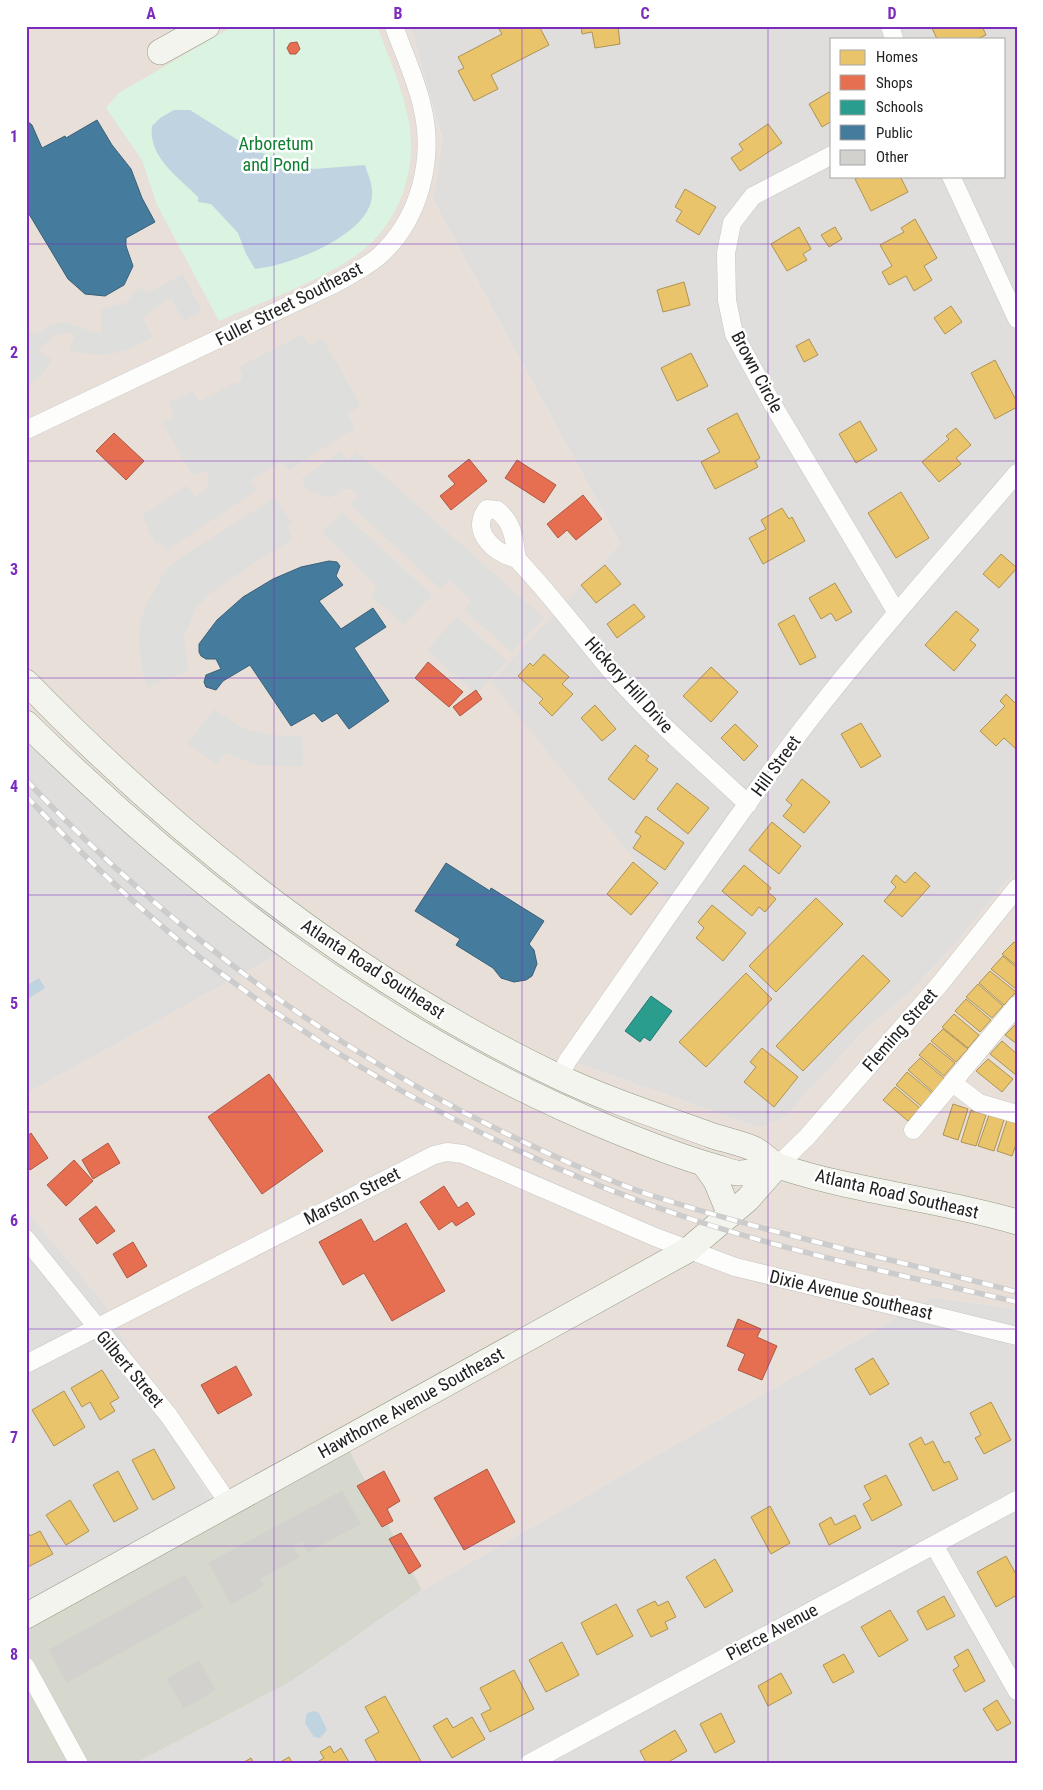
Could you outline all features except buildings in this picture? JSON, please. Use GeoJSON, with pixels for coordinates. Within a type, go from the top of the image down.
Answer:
{"type":"FeatureCollection","features":[{"type":"Feature","properties":{"kind":"main road"},"geometry":{"type":"LineString","coordinates":[[160,52],[207,26]]}},
{"type":"Feature","properties":{"kind":"main road","name":"Atlanta Road Southeast"},"geometry":{"type":"LineString","coordinates":[[26,682],[86,743],[118,772],[175,822],[278,905],[346,953],[437,1012],[483,1039],[559,1077],[614,1101],[754,1149],[777,1166],[840,1183],[1017,1222]]}},
{"type":"Feature","properties":{"kind":"main road","name":"Atlanta Road Southeast"},"geometry":{"type":"LineString","coordinates":[[26,723],[145,834],[210,887],[323,970],[383,1011],[459,1057],[524,1091],[645,1143],[704,1164],[739,1173],[777,1166]]}},
{"type":"Feature","properties":{"kind":"main road"},"geometry":{"type":"LineString","coordinates":[[704,1164],[716,1181],[730,1215]]}},
{"type":"Feature","properties":{"kind":"main road","name":"Hawthorne Avenue Southeast"},"geometry":{"type":"LineString","coordinates":[[26,1616],[688,1250],[755,1192],[777,1166]]}},
{"type":"Feature","properties":{"kind":"street","name":"Fuller Street Southeast"},"geometry":{"type":"LineString","coordinates":[[26,430],[336,283],[378,256],[400,232],[415,204],[426,171],[427,134],[422,105],[394,26]]}},
{"type":"Feature","properties":{"kind":"street"},"geometry":{"type":"LineString","coordinates":[[890,26],[894,38]]}},
{"type":"Feature","properties":{"kind":"street","name":"Brown Circle"},"geometry":{"type":"LineString","coordinates":[[830,156],[752,196],[732,223],[726,253],[727,300],[734,334],[773,405],[897,613]]}},
{"type":"Feature","properties":{"kind":"street"},"geometry":{"type":"LineString","coordinates":[[952,178],[1017,319]]}},
{"type":"Feature","properties":{"kind":"street","name":"Hill Street"},"geometry":{"type":"LineString","coordinates":[[559,1077],[568,1060],[795,739],[897,613],[1017,473]]}},
{"type":"Feature","properties":{"kind":"street","name":"Hickory Hill Drive"},"geometry":{"type":"LineString","coordinates":[[516,559],[553,597],[614,673],[648,711],[748,804]]}},
{"type":"Feature","properties":{"kind":"street","name":"Fleming Street"},"geometry":{"type":"LineString","coordinates":[[777,1166],[807,1137],[939,985],[1017,888]]}},
{"type":"Feature","properties":{"kind":"street"},"geometry":{"type":"LineString","coordinates":[[913,1130],[1017,1005]]}},
{"type":"Feature","properties":{"kind":"street"},"geometry":{"type":"LineString","coordinates":[[953,1083],[979,1102],[1017,1114]]}},
{"type":"Feature","properties":{"kind":"street","name":"Marston Street"},"geometry":{"type":"LineString","coordinates":[[26,1364],[440,1152],[463,1154],[688,1250]]}},
{"type":"Feature","properties":{"kind":"street","name":"Gilbert Street"},"geometry":{"type":"LineString","coordinates":[[26,1239],[95,1327],[169,1416],[229,1504]]}},
{"type":"Feature","properties":{"kind":"street","name":"Dixie Avenue Southeast"},"geometry":{"type":"LineString","coordinates":[[688,1250],[735,1267],[1017,1336]]}},
{"type":"Feature","properties":{"kind":"street","name":"Pierce Avenue"},"geometry":{"type":"LineString","coordinates":[[528,1764],[1017,1500]]}},
{"type":"Feature","properties":{"kind":"street"},"geometry":{"type":"LineString","coordinates":[[934,1545],[1017,1690]]}},
{"type":"Feature","properties":{"kind":"street"},"geometry":{"type":"LineString","coordinates":[[26,1667],[79,1764]]}},
{"type":"Feature","properties":{"kind":"shaded area"},"geometry":{"type":"Polygon","coordinates":[[[26,26],[410,26],[442,139],[433,200],[620,543],[491,682],[667,900],[568,1060],[760,1128],[785,1117],[864,1031],[908,994],[948,952],[1017,869],[1017,1309],[932,1297],[422,1590],[343,1438],[214,1505],[104,1303],[26,1210],[26,1094],[324,929],[144,850],[26,733],[26,26]]]}},
{"type":"Feature","properties":{"kind":"shaded area"},"geometry":{"type":"Polygon","coordinates":[[[410,26],[1017,26],[1017,869],[948,952],[908,994],[864,1031],[785,1117],[760,1128],[568,1060],[667,900],[490,682],[620,543],[433,200],[442,138],[410,26]]]}},
{"type":"Feature","properties":{"kind":"shaded area"},"geometry":{"type":"Polygon","coordinates":[[[183,274],[202,311],[184,321],[171,298],[152,309],[143,319],[153,337],[129,349],[112,354],[94,355],[69,350],[75,335],[69,333],[54,335],[40,348],[41,353],[52,359],[44,372],[26,389],[26,331],[40,333],[47,326],[65,322],[90,331],[102,333],[101,310],[127,302],[138,288],[150,292],[183,274]]]}},
{"type":"Feature","properties":{"kind":"shaded area"},"geometry":{"type":"Polygon","coordinates":[[[303,334],[309,346],[323,339],[361,406],[347,414],[355,428],[289,470],[282,462],[250,480],[257,490],[166,551],[160,542],[156,544],[142,516],[187,485],[195,497],[206,490],[209,483],[208,474],[203,471],[193,476],[162,423],[174,417],[169,403],[193,391],[199,402],[233,383],[239,383],[243,376],[239,367],[303,334]]]}},
{"type":"Feature","properties":{"kind":"shaded area"},"geometry":{"type":"Polygon","coordinates":[[[341,451],[348,460],[357,452],[544,618],[512,652],[464,610],[471,601],[449,580],[441,589],[349,504],[357,496],[351,489],[343,489],[329,498],[308,490],[301,479],[341,451]]]}},
{"type":"Feature","properties":{"kind":"shaded area"},"geometry":{"type":"Polygon","coordinates":[[[274,498],[292,522],[287,527],[293,540],[258,560],[208,595],[197,607],[184,636],[188,671],[147,687],[142,671],[139,644],[140,622],[146,605],[165,571],[177,560],[274,498]]]}},
{"type":"Feature","properties":{"kind":"shaded area"},"geometry":{"type":"Polygon","coordinates":[[[342,512],[432,595],[404,625],[371,596],[377,587],[322,533],[342,512]]]}},
{"type":"Feature","properties":{"kind":"shaded area"},"geometry":{"type":"Polygon","coordinates":[[[457,617],[507,661],[476,694],[427,650],[457,617]]]}},
{"type":"Feature","properties":{"kind":"shaded area"},"geometry":{"type":"Polygon","coordinates":[[[214,709],[242,728],[269,735],[302,736],[303,766],[257,765],[225,753],[217,764],[187,744],[214,709]]]}},
{"type":"Feature","properties":{"kind":"shaded area"},"geometry":{"type":"Polygon","coordinates":[[[26,733],[324,929],[26,1094],[26,733]]]}},
{"type":"Feature","properties":{"kind":"shaded area"},"geometry":{"type":"Polygon","coordinates":[[[26,1210],[104,1303],[214,1505],[26,1611],[26,1210]]]}},
{"type":"Feature","properties":{"kind":"shaded area"},"geometry":{"type":"Polygon","coordinates":[[[932,1297],[1017,1309],[1017,1764],[134,1764],[292,1681],[422,1590],[932,1297]]]}},
{"type":"Feature","properties":{"kind":"shaded area"},"geometry":{"type":"Polygon","coordinates":[[[343,1438],[422,1590],[292,1681],[134,1764],[26,1764],[26,1611],[343,1438]]]}},
{"type":"Feature","properties":{"kind":"green space","name":"Arboretum and Pond"},"geometry":{"type":"Polygon","coordinates":[[[234,26],[377,26],[403,98],[409,123],[411,157],[404,190],[397,206],[379,235],[367,247],[335,269],[316,279],[219,321],[157,205],[142,160],[106,108],[119,93],[234,26]]]}},
{"type":"Feature","properties":{"kind":"water"},"geometry":{"type":"Polygon","coordinates":[[[174,110],[190,110],[249,147],[280,161],[314,169],[365,165],[372,191],[368,210],[358,223],[326,246],[287,262],[255,269],[246,254],[238,233],[211,204],[198,202],[198,197],[166,166],[160,157],[152,137],[152,126],[160,118],[174,110]]]}},
{"type":"Feature","properties":{"kind":"water"},"geometry":{"type":"Polygon","coordinates":[[[39,978],[45,988],[26,1000],[26,986],[39,978]]]}},
{"type":"Feature","properties":{"kind":"water"},"geometry":{"type":"Polygon","coordinates":[[[315,1711],[319,1713],[327,1730],[320,1738],[314,1737],[305,1723],[307,1713],[315,1711]]]}},
{"type":"Feature","properties":{"kind":"railway"},"geometry":{"type":"LineString","coordinates":[[26,780],[75,830],[126,877],[232,965],[345,1044],[404,1080],[465,1113],[555,1156],[647,1194],[739,1222],[1017,1292]]}},
{"type":"Feature","properties":{"kind":"railway"},"geometry":{"type":"LineString","coordinates":[[26,796],[69,840],[158,923],[206,962],[262,1003],[320,1042],[380,1078],[503,1144],[631,1198],[736,1233],[816,1255],[1017,1302]]}}]}
